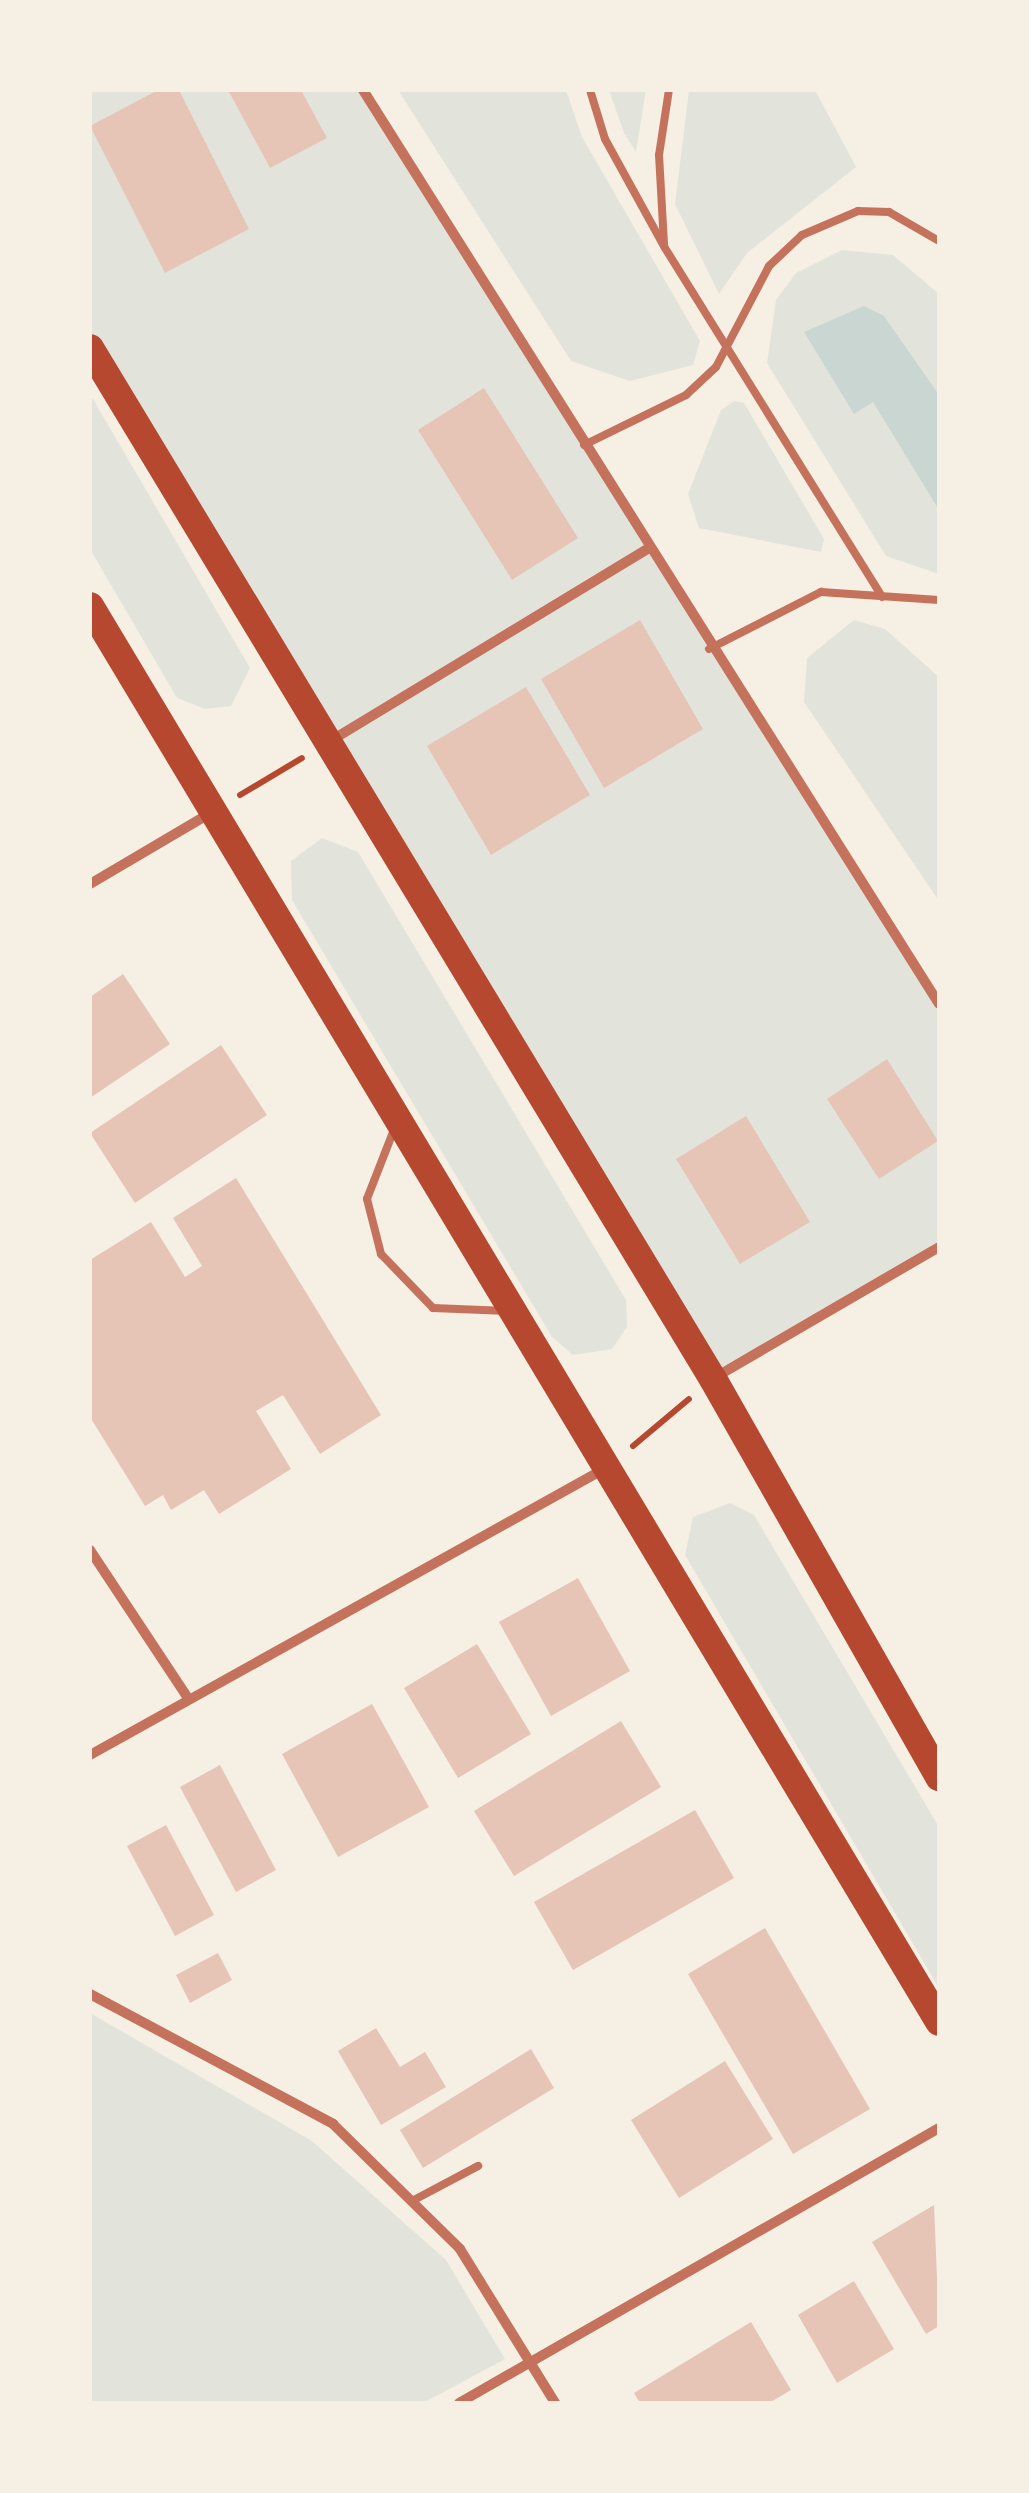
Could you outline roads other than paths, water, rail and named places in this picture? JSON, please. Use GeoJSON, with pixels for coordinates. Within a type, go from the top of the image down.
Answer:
{"type":"FeatureCollection","features":[{"type":"Feature","properties":{"kind":"highway"},"geometry":{"type":"LineString","coordinates":[[90,348],[322,746],[713,1379],[939,1777]]}},
{"type":"Feature","properties":{"kind":"highway"},"geometry":{"type":"LineString","coordinates":[[90,606],[397,1123],[610,1466],[939,2022]]}},
{"type":"Feature","properties":{"kind":"street"},"geometry":{"type":"LineString","coordinates":[[364,90],[708,649],[939,1004]]}},
{"type":"Feature","properties":{"kind":"street"},"geometry":{"type":"LineString","coordinates":[[322,746],[647,549]]}},
{"type":"Feature","properties":{"kind":"street"},"geometry":{"type":"LineString","coordinates":[[90,884],[213,812]]}},
{"type":"Feature","properties":{"kind":"street"},"geometry":{"type":"LineString","coordinates":[[713,1379],[939,1247]]}},
{"type":"Feature","properties":{"kind":"street"},"geometry":{"type":"LineString","coordinates":[[90,1755],[610,1466]]}},
{"type":"Feature","properties":{"kind":"street"},"geometry":{"type":"LineString","coordinates":[[90,1550],[188,1698]]}},
{"type":"Feature","properties":{"kind":"street"},"geometry":{"type":"LineString","coordinates":[[90,1994],[333,2124],[460,2249],[555,2403]]}},
{"type":"Feature","properties":{"kind":"street"},"geometry":{"type":"LineString","coordinates":[[460,2403],[939,2128]]}},
{"type":"Feature","properties":{"kind":"lane"},"geometry":{"type":"LineString","coordinates":[[590,90],[605,138],[664,248],[882,597]]}},
{"type":"Feature","properties":{"kind":"lane"},"geometry":{"type":"LineString","coordinates":[[664,248],[659,155],[669,90]]}},
{"type":"Feature","properties":{"kind":"lane"},"geometry":{"type":"LineString","coordinates":[[584,445],[686,395],[716,367],[723,344],[769,266],[802,234],[858,211],[889,212],[939,241]]}},
{"type":"Feature","properties":{"kind":"lane"},"geometry":{"type":"LineString","coordinates":[[708,649],[800,597],[939,600]]}},
{"type":"Feature","properties":{"kind":"lane"},"geometry":{"type":"LineString","coordinates":[[397,1123],[367,1199],[382,1254],[433,1308],[512,1311]]}},
{"type":"Feature","properties":{"kind":"lane"},"geometry":{"type":"LineString","coordinates":[[412,2202],[478,2166]]}}]}
